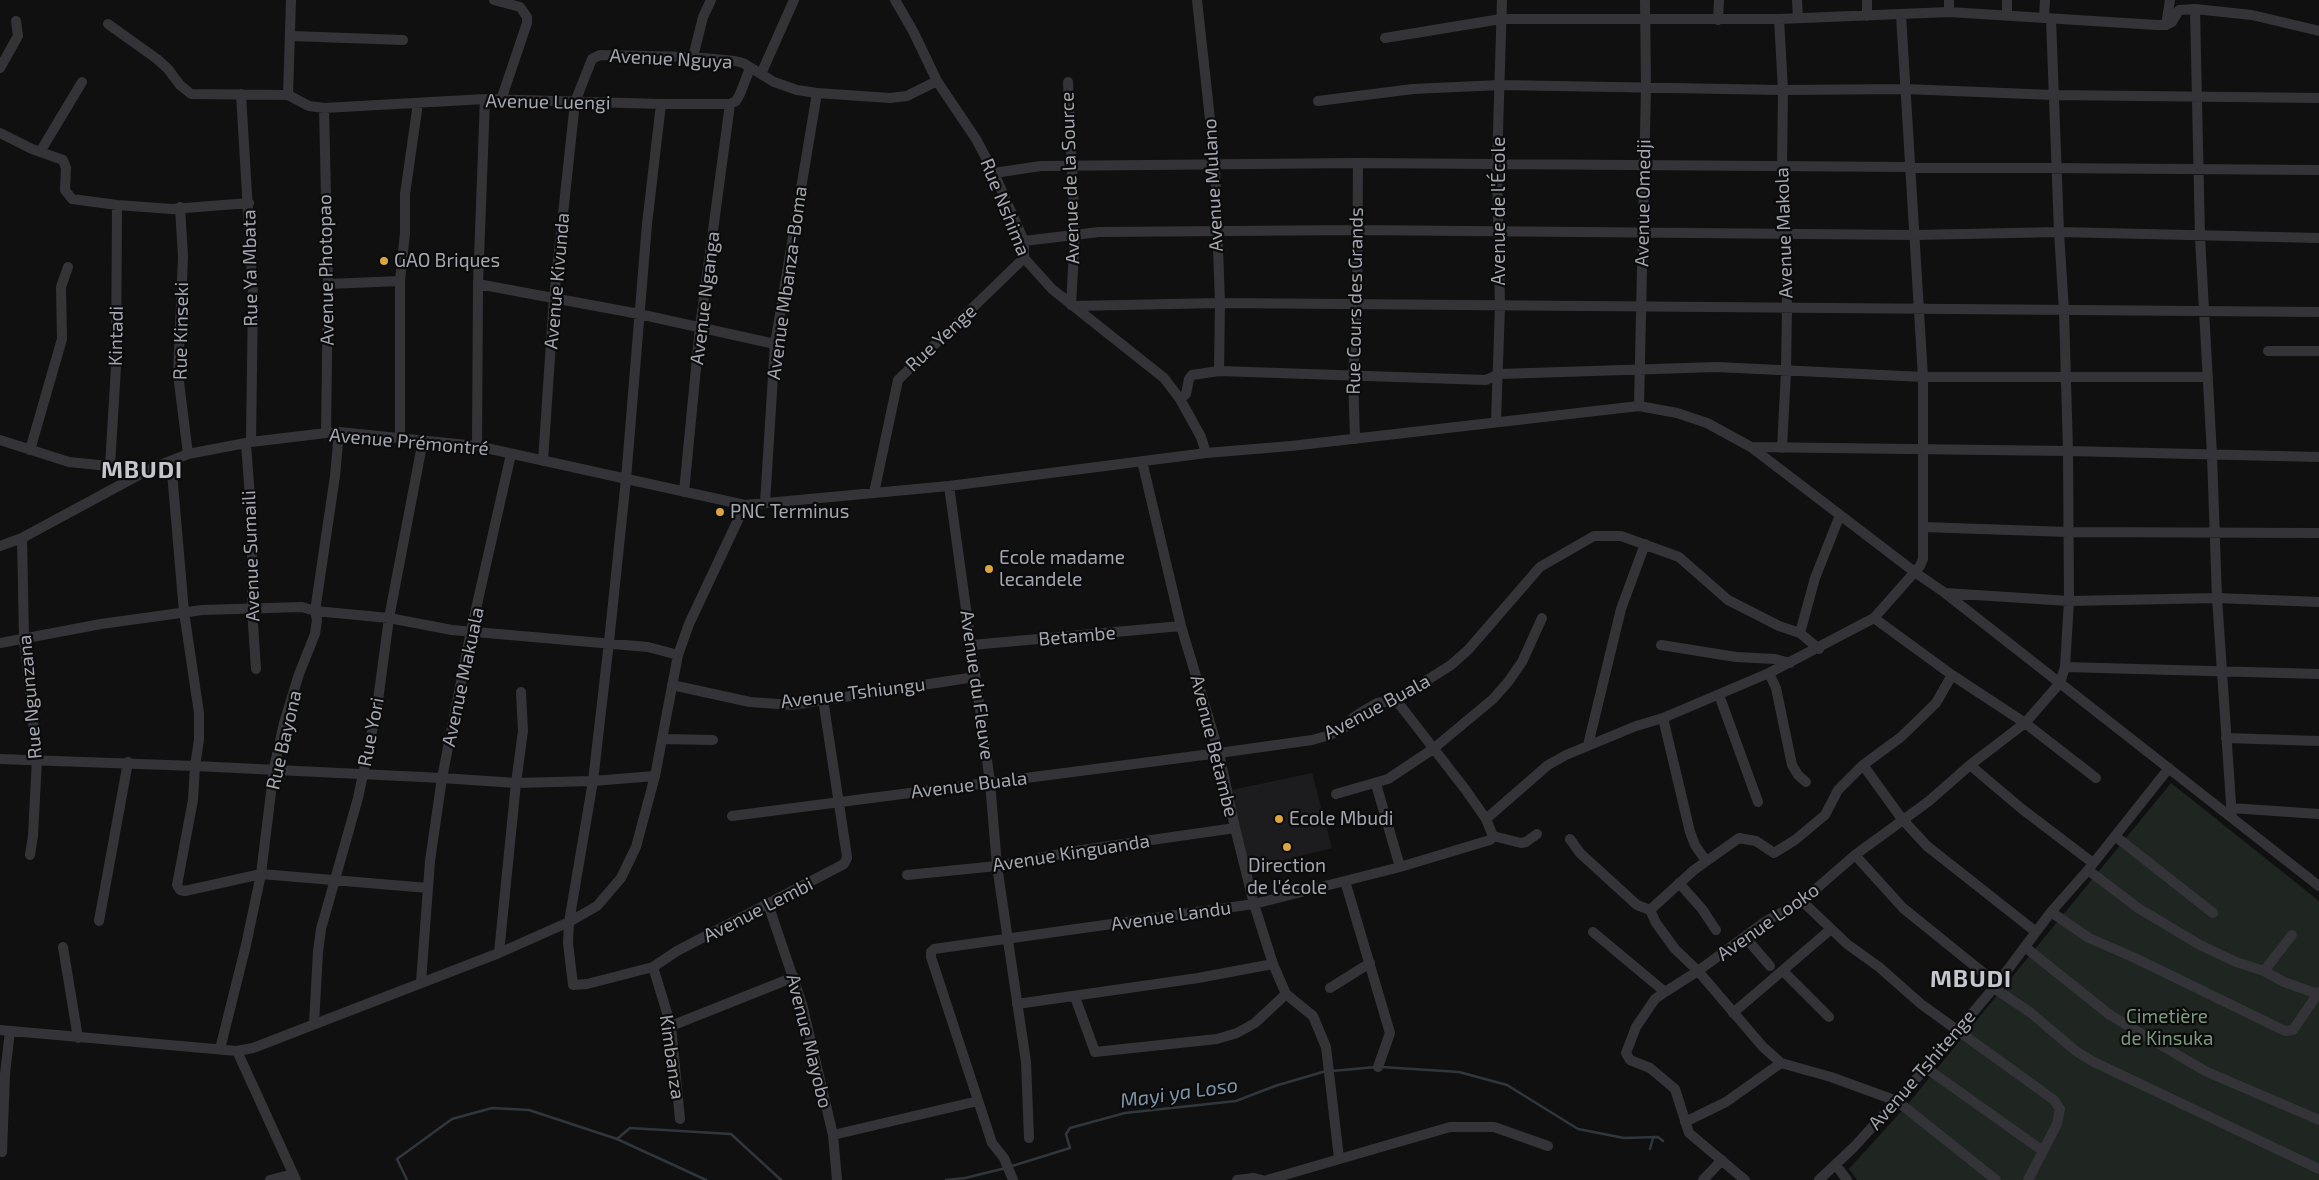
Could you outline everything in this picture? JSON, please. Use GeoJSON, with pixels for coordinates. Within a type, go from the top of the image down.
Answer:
{"type":"FeatureCollection","features":[{"type":"Feature","properties":{"kind":"street"},"geometry":{"type":"LineString","coordinates":[[108,24],[157,59],[187,92],[198,94],[288,94],[291,0]]}},
{"type":"Feature","properties":{"kind":"street"},"geometry":{"type":"LineString","coordinates":[[494,0],[520,7],[527,17],[527,23],[501,100]]}},
{"type":"Feature","properties":{"kind":"street"},"geometry":{"type":"LineString","coordinates":[[761,74],[794,0]]}},
{"type":"Feature","properties":{"kind":"street","name":"Rue Nshima"},"geometry":{"type":"LineString","coordinates":[[895,0],[913,31],[937,81],[976,139],[994,174],[1024,241],[1024,258],[1052,289],[1164,378],[1180,399],[1201,437],[1206,452]]}},
{"type":"Feature","properties":{"kind":"street","name":"Avenue Mulano"},"geometry":{"type":"LineString","coordinates":[[1197,0],[1215,165],[1220,303],[1219,371]]}},
{"type":"Feature","properties":{"kind":"street","name":"Avenue de l'École"},"geometry":{"type":"LineString","coordinates":[[1496,421],[1500,306],[1498,165],[1502,0]]}},
{"type":"Feature","properties":{"kind":"street","name":"Avenue Omedji"},"geometry":{"type":"LineString","coordinates":[[1639,406],[1646,87],[1646,20],[1644,0]]}},
{"type":"Feature","properties":{"kind":"street"},"geometry":{"type":"LineString","coordinates":[[1718,20],[1719,0]]}},
{"type":"Feature","properties":{"kind":"street"},"geometry":{"type":"LineString","coordinates":[[1797,0],[1798,18]]}},
{"type":"Feature","properties":{"kind":"street"},"geometry":{"type":"LineString","coordinates":[[1867,0],[1868,16]]}},
{"type":"Feature","properties":{"kind":"street"},"geometry":{"type":"LineString","coordinates":[[1949,0],[1949,12]]}},
{"type":"Feature","properties":{"kind":"street"},"geometry":{"type":"LineString","coordinates":[[2007,0],[2007,16]]}},
{"type":"Feature","properties":{"kind":"street"},"geometry":{"type":"LineString","coordinates":[[2045,0],[2048,18],[2058,169],[2068,451],[2069,601],[2064,667],[2060,682]]}},
{"type":"Feature","properties":{"kind":"street"},"geometry":{"type":"LineString","coordinates":[[2166,25],[2170,0]]}},
{"type":"Feature","properties":{"kind":"street"},"geometry":{"type":"LineString","coordinates":[[693,57],[708,1]]}},
{"type":"Feature","properties":{"kind":"street"},"geometry":{"type":"LineString","coordinates":[[1386,38],[1501,19],[1718,20],[1949,12],[2166,25],[2172,22],[2177,11],[2195,9],[2252,15],[2319,31]]}},
{"type":"Feature","properties":{"kind":"street"},"geometry":{"type":"LineString","coordinates":[[2195,9],[2197,171],[2200,237],[2212,455],[2217,598],[2232,813],[2319,814]]}},
{"type":"Feature","properties":{"kind":"street"},"geometry":{"type":"LineString","coordinates":[[1486,819],[1548,765],[1588,745],[1663,718],[1770,673],[1819,649],[1874,618],[1916,573],[1923,559],[1923,377],[1901,15]]}},
{"type":"Feature","properties":{"kind":"street","name":"Avenue Makola"},"geometry":{"type":"LineString","coordinates":[[1779,19],[1783,90],[1782,167],[1786,235],[1786,371],[1782,448]]}},
{"type":"Feature","properties":{"kind":"street"},"geometry":{"type":"LineString","coordinates":[[0,68],[3,57],[18,36],[16,21]]}},
{"type":"Feature","properties":{"kind":"street"},"geometry":{"type":"LineString","coordinates":[[291,36],[403,40]]}},
{"type":"Feature","properties":{"kind":"street","name":"Avenue Nguya"},"geometry":{"type":"LineString","coordinates":[[575,102],[590,61],[594,57],[693,57],[736,61],[797,90],[817,94],[898,97],[906,96],[937,81]]}},
{"type":"Feature","properties":{"kind":"street"},"geometry":{"type":"LineString","coordinates":[[730,104],[736,101],[740,94],[750,68]]}},
{"type":"Feature","properties":{"kind":"street"},"geometry":{"type":"LineString","coordinates":[[40,152],[82,82]]}},
{"type":"Feature","properties":{"kind":"street","name":"Avenue de la Source"},"geometry":{"type":"LineString","coordinates":[[1068,82],[1075,234],[1072,305]]}},
{"type":"Feature","properties":{"kind":"street"},"geometry":{"type":"LineString","coordinates":[[1318,100],[1413,89],[1500,85],[1783,90],[1905,89],[2053,95],[2319,98]]}},
{"type":"Feature","properties":{"kind":"street","name":"Rue Ya Mbata"},"geometry":{"type":"LineString","coordinates":[[241,94],[249,202],[253,296],[248,443]]}},
{"type":"Feature","properties":{"kind":"street","name":"Avenue Luengi"},"geometry":{"type":"LineString","coordinates":[[288,94],[309,106],[324,108],[485,100],[730,104]]}},
{"type":"Feature","properties":{"kind":"street","name":"Avenue Mbanza-Boma"},"geometry":{"type":"LineString","coordinates":[[765,503],[775,344],[817,94]]}},
{"type":"Feature","properties":{"kind":"street"},"geometry":{"type":"LineString","coordinates":[[477,446],[478,284],[485,100]]}},
{"type":"Feature","properties":{"kind":"street","name":"Avenue Kivunda"},"geometry":{"type":"LineString","coordinates":[[543,461],[554,298],[575,102]]}},
{"type":"Feature","properties":{"kind":"street"},"geometry":{"type":"LineString","coordinates":[[400,438],[400,282],[405,233],[405,194],[418,103]]}},
{"type":"Feature","properties":{"kind":"street"},"geometry":{"type":"LineString","coordinates":[[569,922],[593,781],[609,642],[626,479],[639,314],[660,104]]}},
{"type":"Feature","properties":{"kind":"street","name":"Avenue Nganga"},"geometry":{"type":"LineString","coordinates":[[684,492],[700,327],[730,104]]}},
{"type":"Feature","properties":{"kind":"street","name":"Avenue Photopao"},"geometry":{"type":"LineString","coordinates":[[324,108],[328,284],[326,433]]}},
{"type":"Feature","properties":{"kind":"street"},"geometry":{"type":"LineString","coordinates":[[0,133],[40,152],[60,157],[66,168],[65,190],[70,198],[117,206],[172,209],[249,202]]}},
{"type":"Feature","properties":{"kind":"street"},"geometry":{"type":"LineString","coordinates":[[994,174],[1041,166],[1358,163],[1498,165],[1643,164],[1910,169],[2319,170]]}},
{"type":"Feature","properties":{"kind":"street","name":"Rue Cours des Grands"},"geometry":{"type":"LineString","coordinates":[[1355,439],[1352,377],[1357,304],[1356,230],[1358,163]]}},
{"type":"Feature","properties":{"kind":"street","name":"Kintadi"},"geometry":{"type":"LineString","coordinates":[[110,466],[116,367],[117,206]]}},
{"type":"Feature","properties":{"kind":"street","name":"Rue Kinseki"},"geometry":{"type":"LineString","coordinates":[[180,207],[183,258],[178,374],[188,454]]}},
{"type":"Feature","properties":{"kind":"street"},"geometry":{"type":"LineString","coordinates":[[1024,241],[1075,234],[1356,230],[1786,235],[2059,232],[2200,237],[2319,238]]}},
{"type":"Feature","properties":{"kind":"street","name":"Rue Yenge"},"geometry":{"type":"LineString","coordinates":[[874,493],[898,380],[1024,258]]}},
{"type":"Feature","properties":{"kind":"street"},"geometry":{"type":"LineString","coordinates":[[30,450],[62,339],[61,286],[68,267]]}},
{"type":"Feature","properties":{"kind":"street"},"geometry":{"type":"LineString","coordinates":[[328,284],[400,282]]}},
{"type":"Feature","properties":{"kind":"street"},"geometry":{"type":"LineString","coordinates":[[478,284],[639,314],[775,344]]}},
{"type":"Feature","properties":{"kind":"street"},"geometry":{"type":"LineString","coordinates":[[1072,305],[1220,303],[2319,312]]}},
{"type":"Feature","properties":{"kind":"street"},"geometry":{"type":"LineString","coordinates":[[2268,351],[2319,351]]}},
{"type":"Feature","properties":{"kind":"street"},"geometry":{"type":"LineString","coordinates":[[1180,399],[1186,394],[1189,379],[1192,375],[1219,371],[1352,377],[1486,380],[1499,374],[1717,367],[1923,377],[2065,379],[2208,377]]}},
{"type":"Feature","properties":{"kind":"street","name":"Avenue Prémontré"},"geometry":{"type":"LineString","coordinates":[[0,546],[22,538],[148,470],[188,454],[248,443],[326,433],[339,432],[477,446],[745,505],[949,486],[1206,452],[1355,439],[1496,421],[1639,406],[1677,413],[1706,423],[1751,447],[1916,573],[1946,593],[2169,768],[2232,813],[2319,886]]}},
{"type":"Feature","properties":{"kind":"street","name":"Rue Bayona"},"geometry":{"type":"LineString","coordinates":[[220,1049],[246,946],[261,874],[274,768],[284,723],[299,674],[315,634],[317,620],[315,611],[335,476],[339,432]]}},
{"type":"Feature","properties":{"kind":"street"},"geometry":{"type":"LineString","coordinates":[[0,440],[69,462],[148,470]]}},
{"type":"Feature","properties":{"kind":"street","name":"Rue Yori"},"geometry":{"type":"LineString","coordinates":[[314,1023],[318,952],[326,906],[358,798],[377,708],[389,618],[423,440]]}},
{"type":"Feature","properties":{"kind":"street","name":"Avenue Sumaili"},"geometry":{"type":"LineString","coordinates":[[248,443],[253,556],[252,609],[256,669]]}},
{"type":"Feature","properties":{"kind":"street"},"geometry":{"type":"LineString","coordinates":[[1751,447],[2068,451],[2319,457]]}},
{"type":"Feature","properties":{"kind":"street","name":"Avenue Makuala"},"geometry":{"type":"LineString","coordinates":[[421,982],[428,888],[442,778],[471,631],[511,454]]}},
{"type":"Feature","properties":{"kind":"street"},"geometry":{"type":"LineString","coordinates":[[171,461],[184,612],[199,713],[199,740],[193,800],[178,887],[180,890],[185,891],[261,874],[428,888]]}},
{"type":"Feature","properties":{"kind":"street","name":"Avenue Betambe"},"geometry":{"type":"LineString","coordinates":[[1142,461],[1181,626],[1219,753],[1234,828],[1254,904],[1273,964],[1286,994],[1314,1016],[1326,1047],[1339,1158]]}},
{"type":"Feature","properties":{"kind":"street","name":"Avenue du Fleuve"},"geometry":{"type":"LineString","coordinates":[[949,486],[990,782],[997,866],[1026,1062],[1030,1138]]}},
{"type":"Feature","properties":{"kind":"street"},"geometry":{"type":"LineString","coordinates":[[2,1152],[5,1030],[237,1051],[275,1040],[314,1023],[499,952],[569,922],[597,906],[615,886],[630,863],[636,847],[655,776],[678,655],[689,624],[745,505]]}},
{"type":"Feature","properties":{"kind":"street"},"geometry":{"type":"LineString","coordinates":[[1800,633],[1815,578],[1840,515]]}},
{"type":"Feature","properties":{"kind":"street"},"geometry":{"type":"LineString","coordinates":[[1923,526],[2068,532],[2319,533]]}},
{"type":"Feature","properties":{"kind":"street","name":"Avenue Buala"},"geometry":{"type":"LineString","coordinates":[[732,816],[1219,753],[1312,740],[1330,735],[1344,728],[1353,718],[1377,703],[1396,700],[1434,678],[1457,660],[1540,567],[1594,536],[1621,536],[1679,558],[1728,600],[1779,626],[1800,633],[1819,649]]}},
{"type":"Feature","properties":{"kind":"street","name":"Rue Ngunzana"},"geometry":{"type":"LineString","coordinates":[[22,538],[24,638],[37,759],[33,836],[30,855]]}},
{"type":"Feature","properties":{"kind":"street"},"geometry":{"type":"LineString","coordinates":[[1588,745],[1621,609],[1645,544]]}},
{"type":"Feature","properties":{"kind":"street"},"geometry":{"type":"LineString","coordinates":[[1946,593],[2069,601],[2217,598],[2319,602]]}},
{"type":"Feature","properties":{"kind":"street"},"geometry":{"type":"LineString","coordinates":[[0,644],[101,624],[184,612],[302,606],[315,611],[389,618],[471,631],[648,647],[678,655]]}},
{"type":"Feature","properties":{"kind":"street"},"geometry":{"type":"LineString","coordinates":[[1336,794],[1376,784],[1388,778],[1433,748],[1493,699],[1522,662],[1542,618]]}},
{"type":"Feature","properties":{"kind":"street"},"geometry":{"type":"LineString","coordinates":[[1874,618],[1952,675],[2025,723],[2096,778]]}},
{"type":"Feature","properties":{"kind":"street","name":"Betambe"},"geometry":{"type":"LineString","coordinates":[[972,646],[1181,626]]}},
{"type":"Feature","properties":{"kind":"street"},"geometry":{"type":"LineString","coordinates":[[1661,645],[1736,657],[1775,659],[1790,663]]}},
{"type":"Feature","properties":{"kind":"street"},"geometry":{"type":"LineString","coordinates":[[2064,667],[2223,673],[2319,674]]}},
{"type":"Feature","properties":{"kind":"street"},"geometry":{"type":"LineString","coordinates":[[1770,673],[1776,688],[1792,765],[1798,775],[1806,782]]}},
{"type":"Feature","properties":{"kind":"street"},"geometry":{"type":"LineString","coordinates":[[1650,910],[1706,861],[1739,838],[1749,838],[1769,851],[1778,852],[1825,815],[1838,790],[1862,765],[1902,737],[1936,703],[1952,675]]}},
{"type":"Feature","properties":{"kind":"street","name":"Avenue Tshiungu"},"geometry":{"type":"LineString","coordinates":[[672,685],[750,702],[792,705],[975,677]]}},
{"type":"Feature","properties":{"kind":"street","name":"Avenue Looko"},"geometry":{"type":"LineString","coordinates":[[1745,1180],[1690,1132],[1674,1089],[1650,1068],[1630,1060],[1626,1053],[1636,1027],[1655,1000],[1665,992],[1698,971],[1766,921],[1802,901],[1855,855],[1928,801],[1970,765],[2025,723],[2060,682]]}},
{"type":"Feature","properties":{"kind":"street"},"geometry":{"type":"LineString","coordinates":[[499,952],[523,731],[521,692]]}},
{"type":"Feature","properties":{"kind":"street"},"geometry":{"type":"LineString","coordinates":[[1719,695],[1758,802]]}},
{"type":"Feature","properties":{"kind":"street","name":"Avenue Lembi"},"geometry":{"type":"LineString","coordinates":[[569,922],[568,943],[573,985],[587,984],[653,967],[678,951],[844,864],[847,858],[823,699]]}},
{"type":"Feature","properties":{"kind":"street"},"geometry":{"type":"LineString","coordinates":[[1396,700],[1486,819],[1493,836],[1521,843],[1526,842],[1537,834]]}},
{"type":"Feature","properties":{"kind":"street"},"geometry":{"type":"LineString","coordinates":[[1663,718],[1690,832],[1695,845],[1706,861]]}},
{"type":"Feature","properties":{"kind":"street"},"geometry":{"type":"LineString","coordinates":[[2226,738],[2319,741]]}},
{"type":"Feature","properties":{"kind":"street"},"geometry":{"type":"LineString","coordinates":[[662,739],[713,740]]}},
{"type":"Feature","properties":{"kind":"street"},"geometry":{"type":"LineString","coordinates":[[0,759],[274,768],[362,775],[516,782],[593,781],[655,776]]}},
{"type":"Feature","properties":{"kind":"street"},"geometry":{"type":"LineString","coordinates":[[99,921],[128,762]]}},
{"type":"Feature","properties":{"kind":"street"},"geometry":{"type":"LineString","coordinates":[[1862,765],[1902,819],[1927,846],[2036,932]]}},
{"type":"Feature","properties":{"kind":"street"},"geometry":{"type":"LineString","coordinates":[[1970,765],[2091,866],[2138,908],[2171,928],[2236,962],[2264,971],[2284,982],[2318,993],[2293,1030],[2285,1031],[2135,958],[2089,938],[2050,912]]}},
{"type":"Feature","properties":{"kind":"street","name":"Avenue Tshitenge"},"geometry":{"type":"LineString","coordinates":[[1819,1180],[1836,1165],[1926,1068],[1995,986],[2050,912],[2091,866],[2169,768]]}},
{"type":"Feature","properties":{"kind":"street"},"geometry":{"type":"LineString","coordinates":[[1376,784],[1400,867]]}},
{"type":"Feature","properties":{"kind":"street","name":"Avenue Kinguanda"},"geometry":{"type":"LineString","coordinates":[[907,875],[997,866],[1082,850],[1234,828]]}},
{"type":"Feature","properties":{"kind":"street","name":"Avenue Landu"},"geometry":{"type":"LineString","coordinates":[[978,1101],[931,952],[937,948],[1254,904],[1400,867],[1490,840],[1493,836]]}},
{"type":"Feature","properties":{"kind":"street"},"geometry":{"type":"LineString","coordinates":[[2115,836],[2213,913]]}},
{"type":"Feature","properties":{"kind":"street"},"geometry":{"type":"LineString","coordinates":[[1570,839],[1580,853],[1637,904],[1650,910],[1656,923],[1675,949],[1698,971],[1763,1047],[1781,1063],[1830,1076],[1897,1101],[1996,1180]]}},
{"type":"Feature","properties":{"kind":"street"},"geometry":{"type":"LineString","coordinates":[[1855,855],[1903,908],[1995,986],[2078,1052],[2094,1062],[2319,1169]]}},
{"type":"Feature","properties":{"kind":"street"},"geometry":{"type":"LineString","coordinates":[[1345,881],[1390,1033],[1378,1067]]}},
{"type":"Feature","properties":{"kind":"street"},"geometry":{"type":"LineString","coordinates":[[1679,883],[1702,909],[1716,930]]}},
{"type":"Feature","properties":{"kind":"street"},"geometry":{"type":"LineString","coordinates":[[1802,901],[1831,929],[1879,967],[1921,1004],[2054,1100],[2060,1109],[2057,1124],[2028,1180]]}},
{"type":"Feature","properties":{"kind":"street","name":"Avenue Mayobo"},"geometry":{"type":"LineString","coordinates":[[768,904],[794,977],[833,1135],[837,1180]]}},
{"type":"Feature","properties":{"kind":"street"},"geometry":{"type":"LineString","coordinates":[[1733,1013],[1831,929]]}},
{"type":"Feature","properties":{"kind":"street"},"geometry":{"type":"LineString","coordinates":[[1593,932],[1665,992]]}},
{"type":"Feature","properties":{"kind":"street"},"geometry":{"type":"LineString","coordinates":[[2264,971],[2292,934]]}},
{"type":"Feature","properties":{"kind":"street"},"geometry":{"type":"LineString","coordinates":[[1745,937],[1770,966]]}},
{"type":"Feature","properties":{"kind":"street"},"geometry":{"type":"LineString","coordinates":[[63,947],[78,1038]]}},
{"type":"Feature","properties":{"kind":"street"},"geometry":{"type":"LineString","coordinates":[[2025,947],[2110,1015],[2205,1070],[2319,1120]]}},
{"type":"Feature","properties":{"kind":"street"},"geometry":{"type":"LineString","coordinates":[[1330,988],[1370,962]]}},
{"type":"Feature","properties":{"kind":"street"},"geometry":{"type":"LineString","coordinates":[[1017,1004],[1075,997],[1273,964]]}},
{"type":"Feature","properties":{"kind":"street","name":"Kimbanza"},"geometry":{"type":"LineString","coordinates":[[653,967],[671,1026],[680,1118]]}},
{"type":"Feature","properties":{"kind":"street"},"geometry":{"type":"LineString","coordinates":[[1783,971],[1829,1017]]}},
{"type":"Feature","properties":{"kind":"street"},"geometry":{"type":"LineString","coordinates":[[671,1026],[794,977]]}},
{"type":"Feature","properties":{"kind":"street"},"geometry":{"type":"LineString","coordinates":[[1075,997],[1095,1052],[1216,1039],[1237,1033],[1255,1023],[1286,994]]}},
{"type":"Feature","properties":{"kind":"street"},"geometry":{"type":"LineString","coordinates":[[237,1051],[295,1177],[270,1180]]}},
{"type":"Feature","properties":{"kind":"street"},"geometry":{"type":"LineString","coordinates":[[1685,1122],[1726,1102],[1781,1063]]}},
{"type":"Feature","properties":{"kind":"street"},"geometry":{"type":"LineString","coordinates":[[1926,1068],[2043,1151]]}},
{"type":"Feature","properties":{"kind":"street"},"geometry":{"type":"LineString","coordinates":[[833,1135],[978,1101],[992,1143],[1004,1158],[1011,1176]]}},
{"type":"Feature","properties":{"kind":"street"},"geometry":{"type":"LineString","coordinates":[[1267,1180],[1450,1127],[1494,1127],[1548,1146]]}},
{"type":"Feature","properties":{"kind":"street"},"geometry":{"type":"LineString","coordinates":[[1703,1180],[1722,1160]]}},
{"type":"Feature","properties":{"kind":"street"},"geometry":{"type":"LineString","coordinates":[[1836,1165],[1847,1180]]}},
{"type":"Feature","properties":{"kind":"street"},"geometry":{"type":"LineString","coordinates":[[2317,1180],[2319,1176]]}},
{"type":"Feature","properties":{"kind":"street"},"geometry":{"type":"LineString","coordinates":[[1237,1180],[1254,1178],[1262,1180]]}},
{"type":"Feature","properties":{"kind":"shaded area","name":"Ecole Mbudi"},"geometry":{"type":"Polygon","coordinates":[[[1312,773],[1332,848],[1245,870],[1227,791],[1312,773]]]}},
{"type":"Feature","properties":{"kind":"green space","name":"Cimetière de Kinsuka"},"geometry":{"type":"Polygon","coordinates":[[[2171,783],[2319,901],[2319,1180],[1857,1180],[1849,1169],[1908,1104],[2171,783]]]}},
{"type":"Feature","properties":{"kind":"waterway","name":"Mayi ya Loso"},"geometry":{"type":"LineString","coordinates":[[1332,1071],[1376,1067]]}},
{"type":"Feature","properties":{"kind":"waterway","name":"Mayi ya Loso"},"geometry":{"type":"LineString","coordinates":[[1382,1067],[1459,1072],[1507,1085],[1578,1129],[1624,1138],[1658,1137],[1663,1141]]}},
{"type":"Feature","properties":{"kind":"waterway","name":"Mayi ya Loso"},"geometry":{"type":"LineString","coordinates":[[1012,1166],[1070,1148],[1066,1134],[1070,1128],[1125,1113],[1236,1101],[1275,1086],[1326,1071]]}},
{"type":"Feature","properties":{"kind":"waterway","name":"Mayi ya Loso"},"geometry":{"type":"LineString","coordinates":[[407,1180],[397,1159],[452,1119],[492,1108],[529,1110],[617,1139],[630,1128],[731,1134],[781,1180]]}},
{"type":"Feature","properties":{"kind":"waterway"},"geometry":{"type":"LineString","coordinates":[[1650,1149],[1653,1138]]}},
{"type":"Feature","properties":{"kind":"waterway"},"geometry":{"type":"LineString","coordinates":[[617,1139],[706,1180]]}},
{"type":"Feature","properties":{"kind":"waterway","name":"Mayi ya Loso"},"geometry":{"type":"LineString","coordinates":[[946,1180],[965,1178],[1006,1168]]}},
{"type":"Feature","properties":{"kind":"place","name":"GAO Briques"},"geometry":{"type":"Point","coordinates":[384,261]}},
{"type":"Feature","properties":{"kind":"place","name":"PNC Terminus"},"geometry":{"type":"Point","coordinates":[720,512]}},
{"type":"Feature","properties":{"kind":"place","name":"Ecole madame lecandele"},"geometry":{"type":"Point","coordinates":[989,569]}},
{"type":"Feature","properties":{"kind":"place","name":"Ecole Mbudi"},"geometry":{"type":"Point","coordinates":[1279,819]}},
{"type":"Feature","properties":{"kind":"place","name":"Direction de l'école"},"geometry":{"type":"Point","coordinates":[1287,847]}},
{"type":"Feature","properties":{"kind":"district","name":"MBUDI"},"geometry":{"type":"Point","coordinates":[142,470]}},
{"type":"Feature","properties":{"kind":"district","name":"MBUDI"},"geometry":{"type":"Point","coordinates":[1971,979]}}]}
